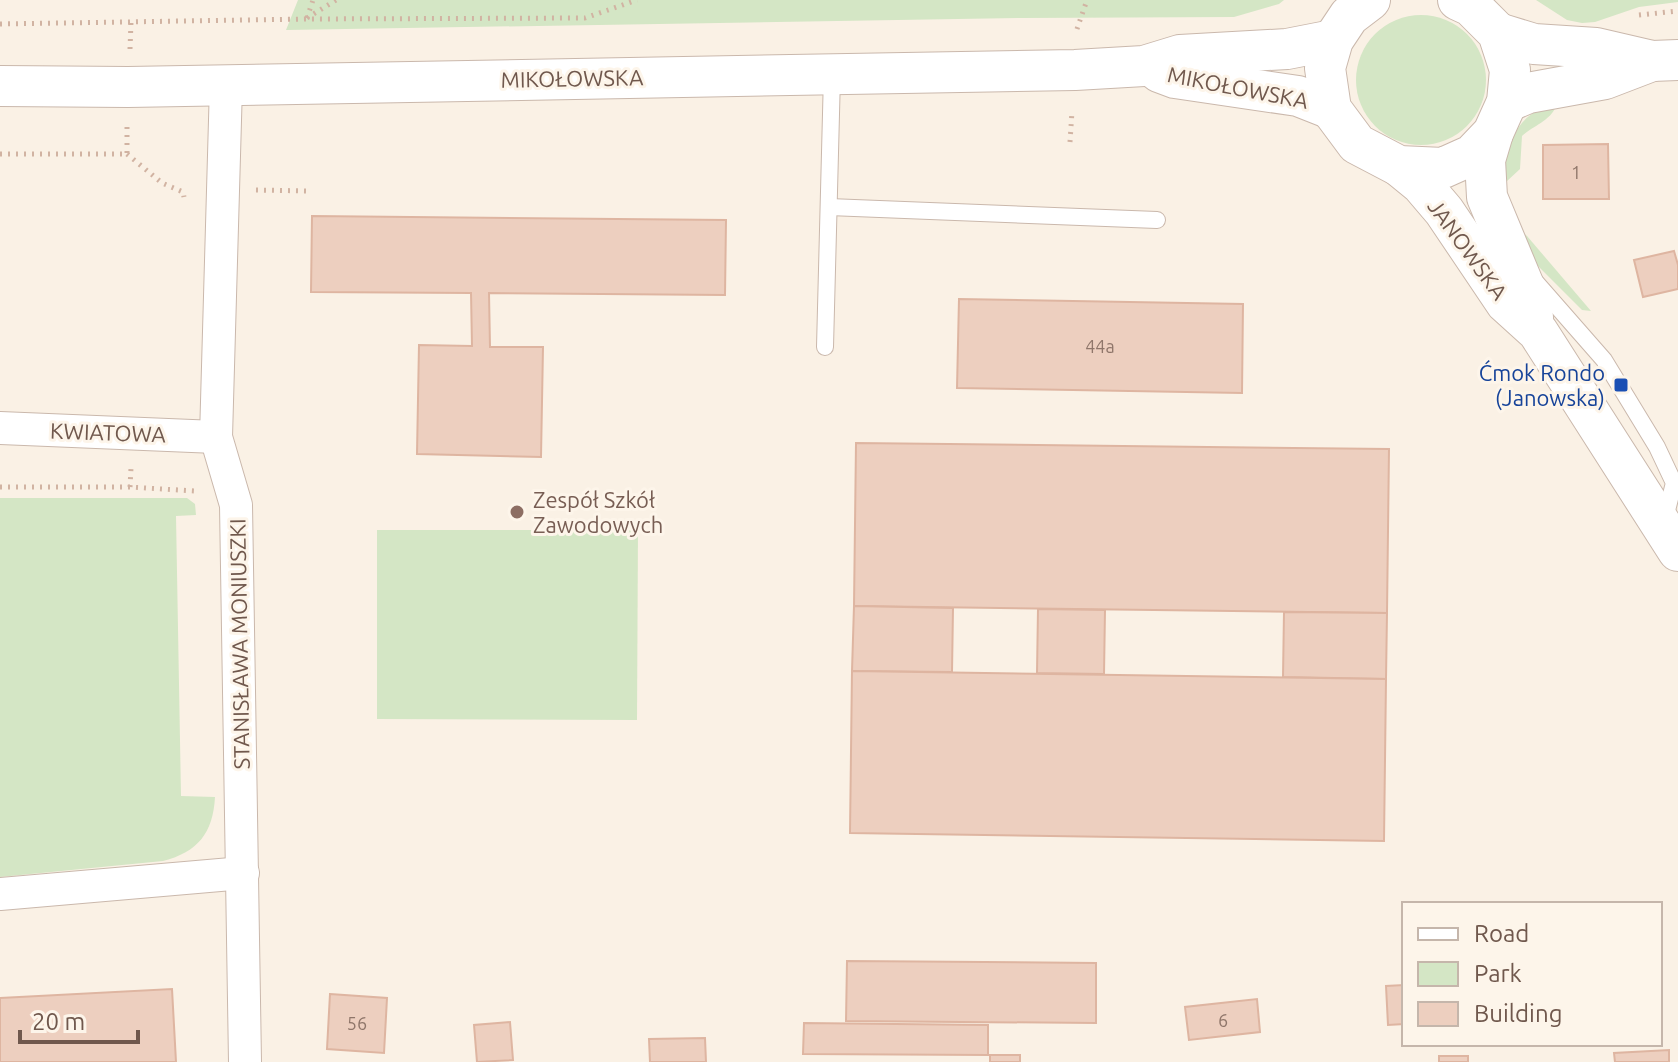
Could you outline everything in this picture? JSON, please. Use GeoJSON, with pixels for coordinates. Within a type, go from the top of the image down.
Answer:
{"type":"FeatureCollection","features":[{"type":"Feature","properties":{"kind":"street"},"geometry":{"type":"LineString","coordinates":[[1458,0],[1471,6],[1498,33],[1534,44],[1596,48],[1665,61]]}},
{"type":"Feature","properties":{"kind":"street"},"geometry":{"type":"LineString","coordinates":[[1352,14],[1325,68],[1331,109],[1357,144],[1399,166],[1443,168],[1472,155],[1500,118],[1528,93],[1605,79],[1665,61]]}},
{"type":"Feature","properties":{"kind":"street","name":"MIKOŁOWSKA"},"geometry":{"type":"LineString","coordinates":[[0,86],[1075,70],[1144,66],[1180,55],[1287,49],[1352,14]]}},
{"type":"Feature","properties":{"kind":"street","name":"JANOWSKA"},"geometry":{"type":"LineString","coordinates":[[1498,33],[1510,70],[1500,118],[1485,160],[1487,197],[1515,263],[1538,332],[1670,539]]}},
{"type":"Feature","properties":{"kind":"street","name":"MIKOŁOWSKA"},"geometry":{"type":"LineString","coordinates":[[1144,66],[1175,78],[1298,96],[1331,109]]}},
{"type":"Feature","properties":{"kind":"street","name":"STANISŁAWA MONIUSZKI"},"geometry":{"type":"LineString","coordinates":[[226,85],[216,437],[236,505],[245,1062]]}},
{"type":"Feature","properties":{"kind":"street","name":"JANOWSKA"},"geometry":{"type":"LineString","coordinates":[[1399,166],[1421,184],[1444,211],[1506,303],[1538,332]]}},
{"type":"Feature","properties":{"kind":"street","name":"KWIATOWA"},"geometry":{"type":"LineString","coordinates":[[0,428],[216,437]]}},
{"type":"Feature","properties":{"kind":"street"},"geometry":{"type":"LineString","coordinates":[[0,894],[243,873]]}},
{"type":"Feature","properties":{"kind":"lane"},"geometry":{"type":"LineString","coordinates":[[825,347],[832,73]]}},
{"type":"Feature","properties":{"kind":"lane"},"geometry":{"type":"LineString","coordinates":[[829,207],[1157,220]]}},
{"type":"Feature","properties":{"kind":"lane"},"geometry":{"type":"LineString","coordinates":[[1515,263],[1587,339],[1635,408],[1674,483],[1670,539]]}},
{"type":"Feature","properties":{"kind":"path"},"geometry":{"type":"LineString","coordinates":[[306,19],[313,0]]}},
{"type":"Feature","properties":{"kind":"path"},"geometry":{"type":"LineString","coordinates":[[306,19],[336,0]]}},
{"type":"Feature","properties":{"kind":"path"},"geometry":{"type":"LineString","coordinates":[[0,24],[585,18],[637,0]]}},
{"type":"Feature","properties":{"kind":"path"},"geometry":{"type":"LineString","coordinates":[[127,154],[162,183],[183,192],[184,208]]}},
{"type":"Feature","properties":{"kind":"path"},"geometry":{"type":"LineString","coordinates":[[130,487],[135,433]]}},
{"type":"Feature","properties":{"kind":"path"},"geometry":{"type":"LineString","coordinates":[[0,487],[192,489],[208,503],[236,505]]}},
{"type":"Feature","properties":{"kind":"green space"},"geometry":{"type":"Polygon","coordinates":[[[298,0],[1284,0],[1234,17],[286,30],[298,0]]]}},
{"type":"Feature","properties":{"kind":"green space"},"geometry":{"type":"Polygon","coordinates":[[[1536,0],[1678,2],[1639,7],[1595,22],[1582,23],[1567,20],[1536,0]]]}},
{"type":"Feature","properties":{"kind":"green space"},"geometry":{"type":"Polygon","coordinates":[[[1421,15],[1446,20],[1467,34],[1481,55],[1486,80],[1481,105],[1467,126],[1446,140],[1421,145],[1396,140],[1375,126],[1361,105],[1356,80],[1361,55],[1375,34],[1396,20],[1421,15]]]}},
{"type":"Feature","properties":{"kind":"green space"},"geometry":{"type":"Polygon","coordinates":[[[1557,103],[1547,118],[1522,136],[1520,169],[1506,182],[1497,185],[1510,145],[1521,124],[1542,108],[1557,103]]]}},
{"type":"Feature","properties":{"kind":"green space"},"geometry":{"type":"Polygon","coordinates":[[[1511,223],[1527,236],[1591,311],[1582,310],[1531,259],[1511,223]]]}},
{"type":"Feature","properties":{"kind":"green space"},"geometry":{"type":"Polygon","coordinates":[[[0,498],[187,498],[195,504],[196,515],[176,516],[181,796],[215,797],[207,831],[186,852],[163,861],[0,877],[0,498]]]}},
{"type":"Feature","properties":{"kind":"green space"},"geometry":{"type":"Polygon","coordinates":[[[377,530],[638,530],[637,720],[377,719],[377,530]]]}},
{"type":"Feature","properties":{"kind":"building"},"geometry":{"type":"Polygon","coordinates":[[[1608,144],[1609,199],[1543,199],[1543,145],[1608,144]]]}},
{"type":"Feature","properties":{"kind":"building"},"geometry":{"type":"Polygon","coordinates":[[[312,216],[726,220],[725,295],[489,293],[490,347],[543,347],[541,457],[417,454],[419,345],[472,346],[471,293],[311,292],[312,216]]]}},
{"type":"Feature","properties":{"kind":"building"},"geometry":{"type":"Polygon","coordinates":[[[1674,251],[1678,265],[1678,289],[1643,297],[1634,260],[1674,251]]]}},
{"type":"Feature","properties":{"kind":"building"},"geometry":{"type":"Polygon","coordinates":[[[959,299],[1243,304],[1242,393],[957,388],[959,299]]]}},
{"type":"Feature","properties":{"kind":"building"},"geometry":{"type":"Polygon","coordinates":[[[856,443],[1389,449],[1387,613],[854,606],[856,443]]]}},
{"type":"Feature","properties":{"kind":"building"},"geometry":{"type":"Polygon","coordinates":[[[854,606],[953,608],[952,672],[852,671],[854,606]]]}},
{"type":"Feature","properties":{"kind":"building"},"geometry":{"type":"Polygon","coordinates":[[[1038,609],[1105,610],[1104,674],[1037,673],[1038,609]]]}},
{"type":"Feature","properties":{"kind":"building"},"geometry":{"type":"Polygon","coordinates":[[[1284,612],[1387,613],[1386,679],[1283,677],[1284,612]]]}},
{"type":"Feature","properties":{"kind":"building"},"geometry":{"type":"Polygon","coordinates":[[[852,671],[1386,679],[1384,841],[850,833],[852,671]]]}},
{"type":"Feature","properties":{"kind":"building"},"geometry":{"type":"Polygon","coordinates":[[[847,961],[1096,963],[1096,1023],[846,1021],[847,961]]]}},
{"type":"Feature","properties":{"kind":"building"},"geometry":{"type":"Polygon","coordinates":[[[1402,985],[1402,1024],[1388,1025],[1386,986],[1402,985]]]}},
{"type":"Feature","properties":{"kind":"building"},"geometry":{"type":"Polygon","coordinates":[[[172,989],[176,1062],[0,1062],[0,998],[172,989]]]}},
{"type":"Feature","properties":{"kind":"building"},"geometry":{"type":"Polygon","coordinates":[[[330,994],[387,998],[384,1053],[327,1049],[330,994]]]}},
{"type":"Feature","properties":{"kind":"building"},"geometry":{"type":"Polygon","coordinates":[[[1257,999],[1260,1032],[1189,1040],[1185,1007],[1257,999]]]}},
{"type":"Feature","properties":{"kind":"building"},"geometry":{"type":"Polygon","coordinates":[[[510,1022],[513,1060],[477,1062],[474,1025],[510,1022]]]}},
{"type":"Feature","properties":{"kind":"building"},"geometry":{"type":"Polygon","coordinates":[[[804,1023],[988,1025],[988,1055],[803,1054],[804,1023]]]}},
{"type":"Feature","properties":{"kind":"building"},"geometry":{"type":"Polygon","coordinates":[[[705,1038],[706,1062],[650,1062],[649,1039],[705,1038]]]}},
{"type":"Feature","properties":{"kind":"building"},"geometry":{"type":"Polygon","coordinates":[[[1669,1050],[1669,1062],[1615,1062],[1614,1053],[1669,1050]]]}},
{"type":"Feature","properties":{"kind":"building"},"geometry":{"type":"Polygon","coordinates":[[[990,1055],[1020,1055],[1020,1062],[990,1062],[990,1055]]]}},
{"type":"Feature","properties":{"kind":"building"},"geometry":{"type":"Polygon","coordinates":[[[1439,1056],[1468,1056],[1468,1062],[1439,1062],[1439,1056]]]}},
{"type":"Feature","properties":{"kind":"place","name":"Ćmok Rondo (Janowska)"},"geometry":{"type":"Point","coordinates":[1621,385]}},
{"type":"Feature","properties":{"kind":"place","name":"Zespół Szkół Zawodowych"},"geometry":{"type":"Point","coordinates":[517,512]}}]}
